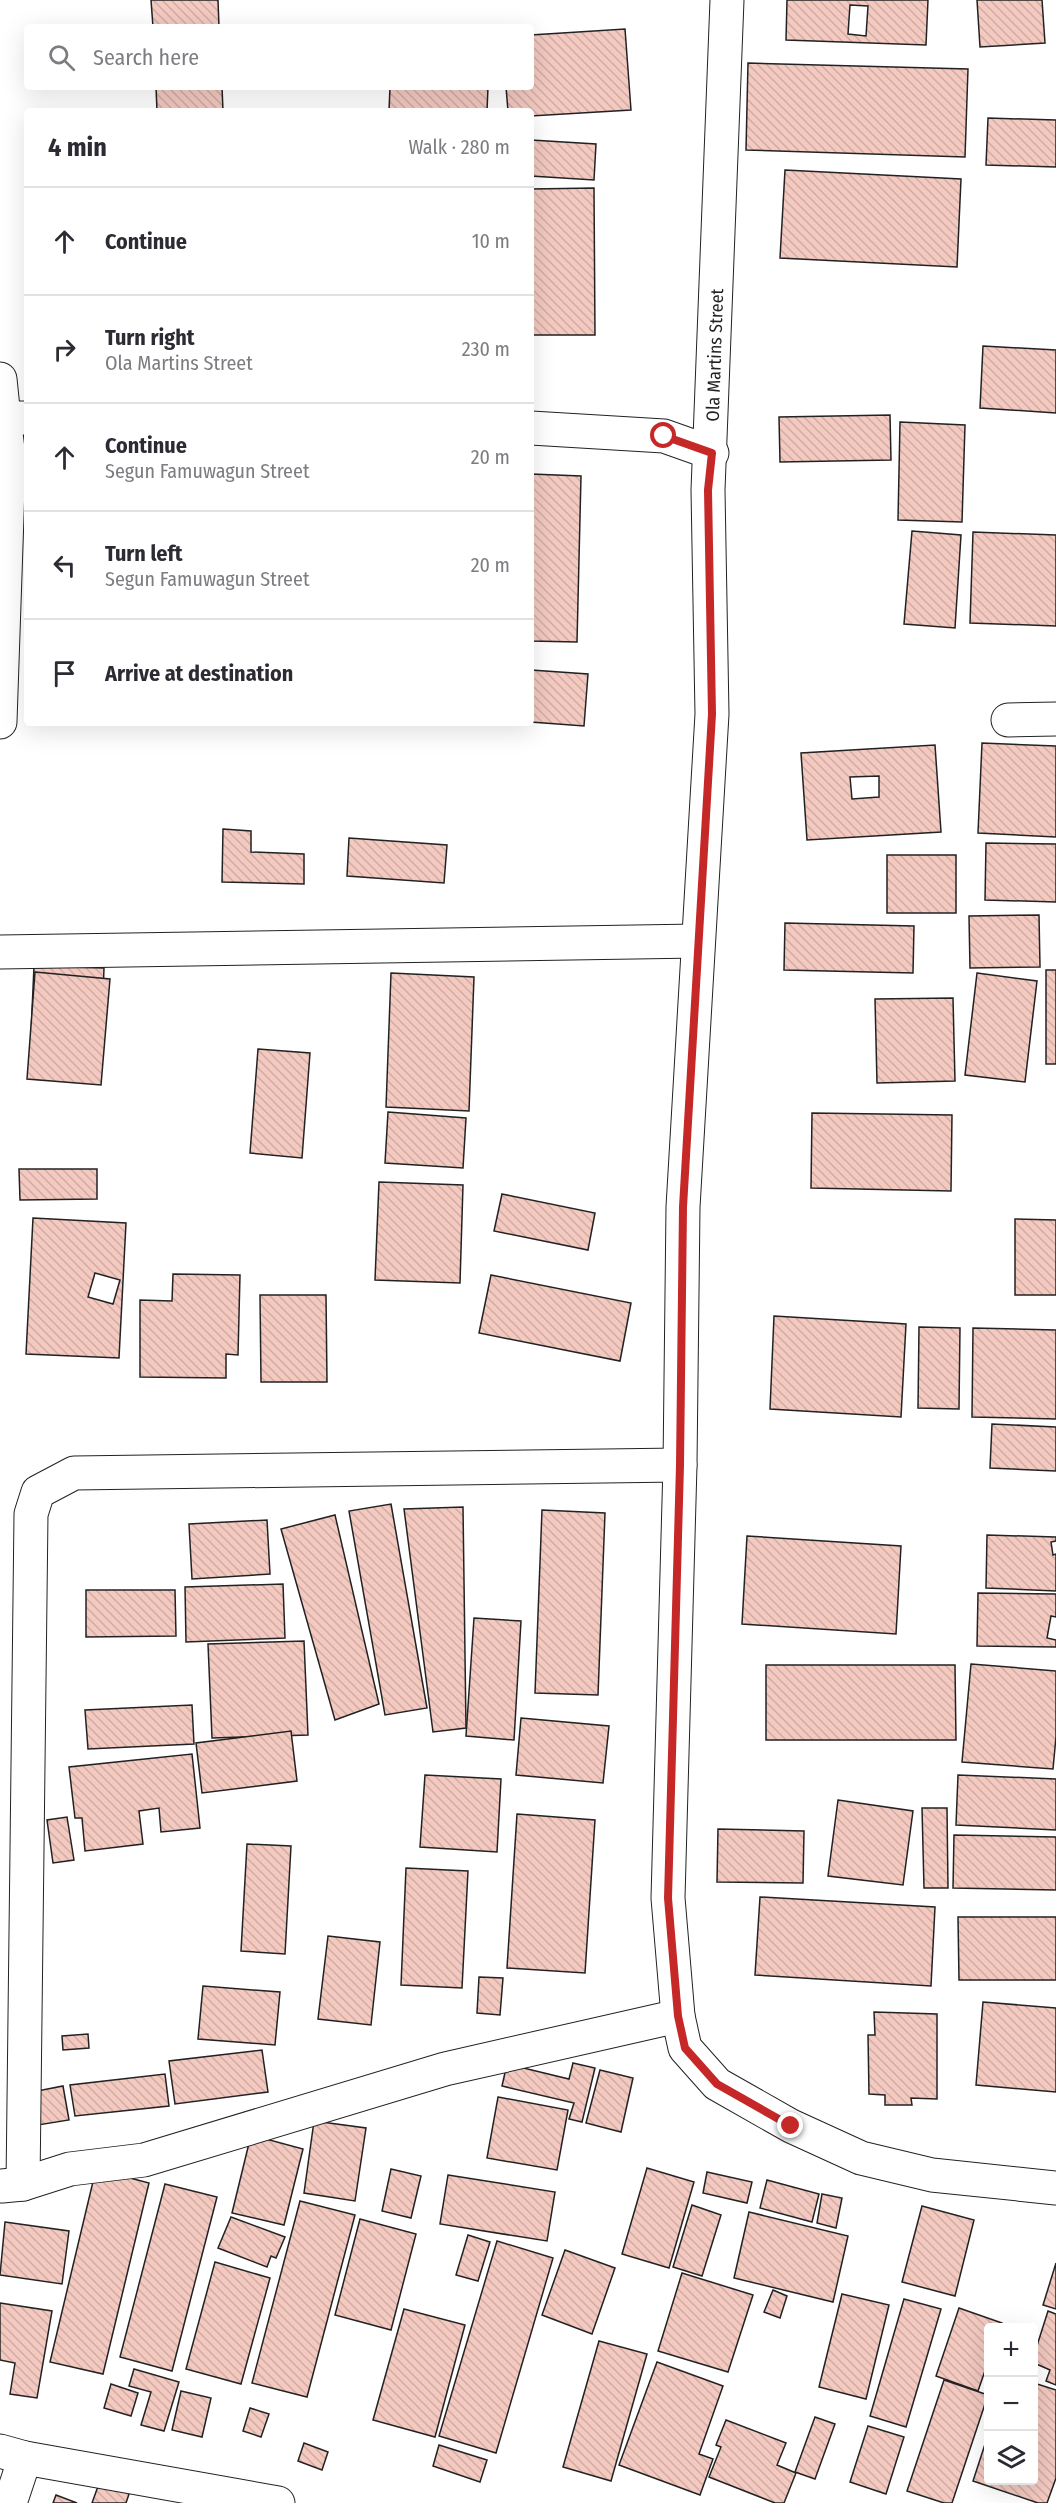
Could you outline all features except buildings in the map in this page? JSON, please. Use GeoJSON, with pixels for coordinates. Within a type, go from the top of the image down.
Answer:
{"type":"FeatureCollection","features":[{"type":"Feature","properties":{"kind":"street","name":"Ola Martins Street"},"geometry":{"type":"LineString","coordinates":[[728,0],[712,453],[708,490],[712,714],[683,1207],[680,1465],[668,1898],[678,2016],[685,2048],[717,2084],[791,2126],[861,2158],[932,2175],[1056,2188]]}},
{"type":"Feature","properties":{"kind":"street"},"geometry":{"type":"LineString","coordinates":[[0,379],[16,418],[9,457],[0,722]]}},
{"type":"Feature","properties":{"kind":"street"},"geometry":{"type":"LineString","coordinates":[[534,428],[597,430],[664,436],[712,453]]}},
{"type":"Feature","properties":{"kind":"street"},"geometry":{"type":"LineString","coordinates":[[1008,720],[1056,719]]}},
{"type":"Feature","properties":{"kind":"street"},"geometry":{"type":"LineString","coordinates":[[0,952],[698,941]]}},
{"type":"Feature","properties":{"kind":"street"},"geometry":{"type":"LineString","coordinates":[[678,2016],[445,2069],[144,2160],[70,2169],[11,2185],[31,1514],[38,1492],[74,1473],[680,1465]]}},
{"type":"Feature","properties":{"kind":"street"},"geometry":{"type":"LineString","coordinates":[[10,2503],[12,2455],[278,2503]]}},
{"type":"Feature","properties":{"kind":"route"},"geometry":{"type":"LineString","coordinates":[[664,436],[712,453],[708,490],[712,714],[683,1207],[680,1465],[668,1898],[678,2016],[685,2048],[717,2084],[791,2126]]}}]}
